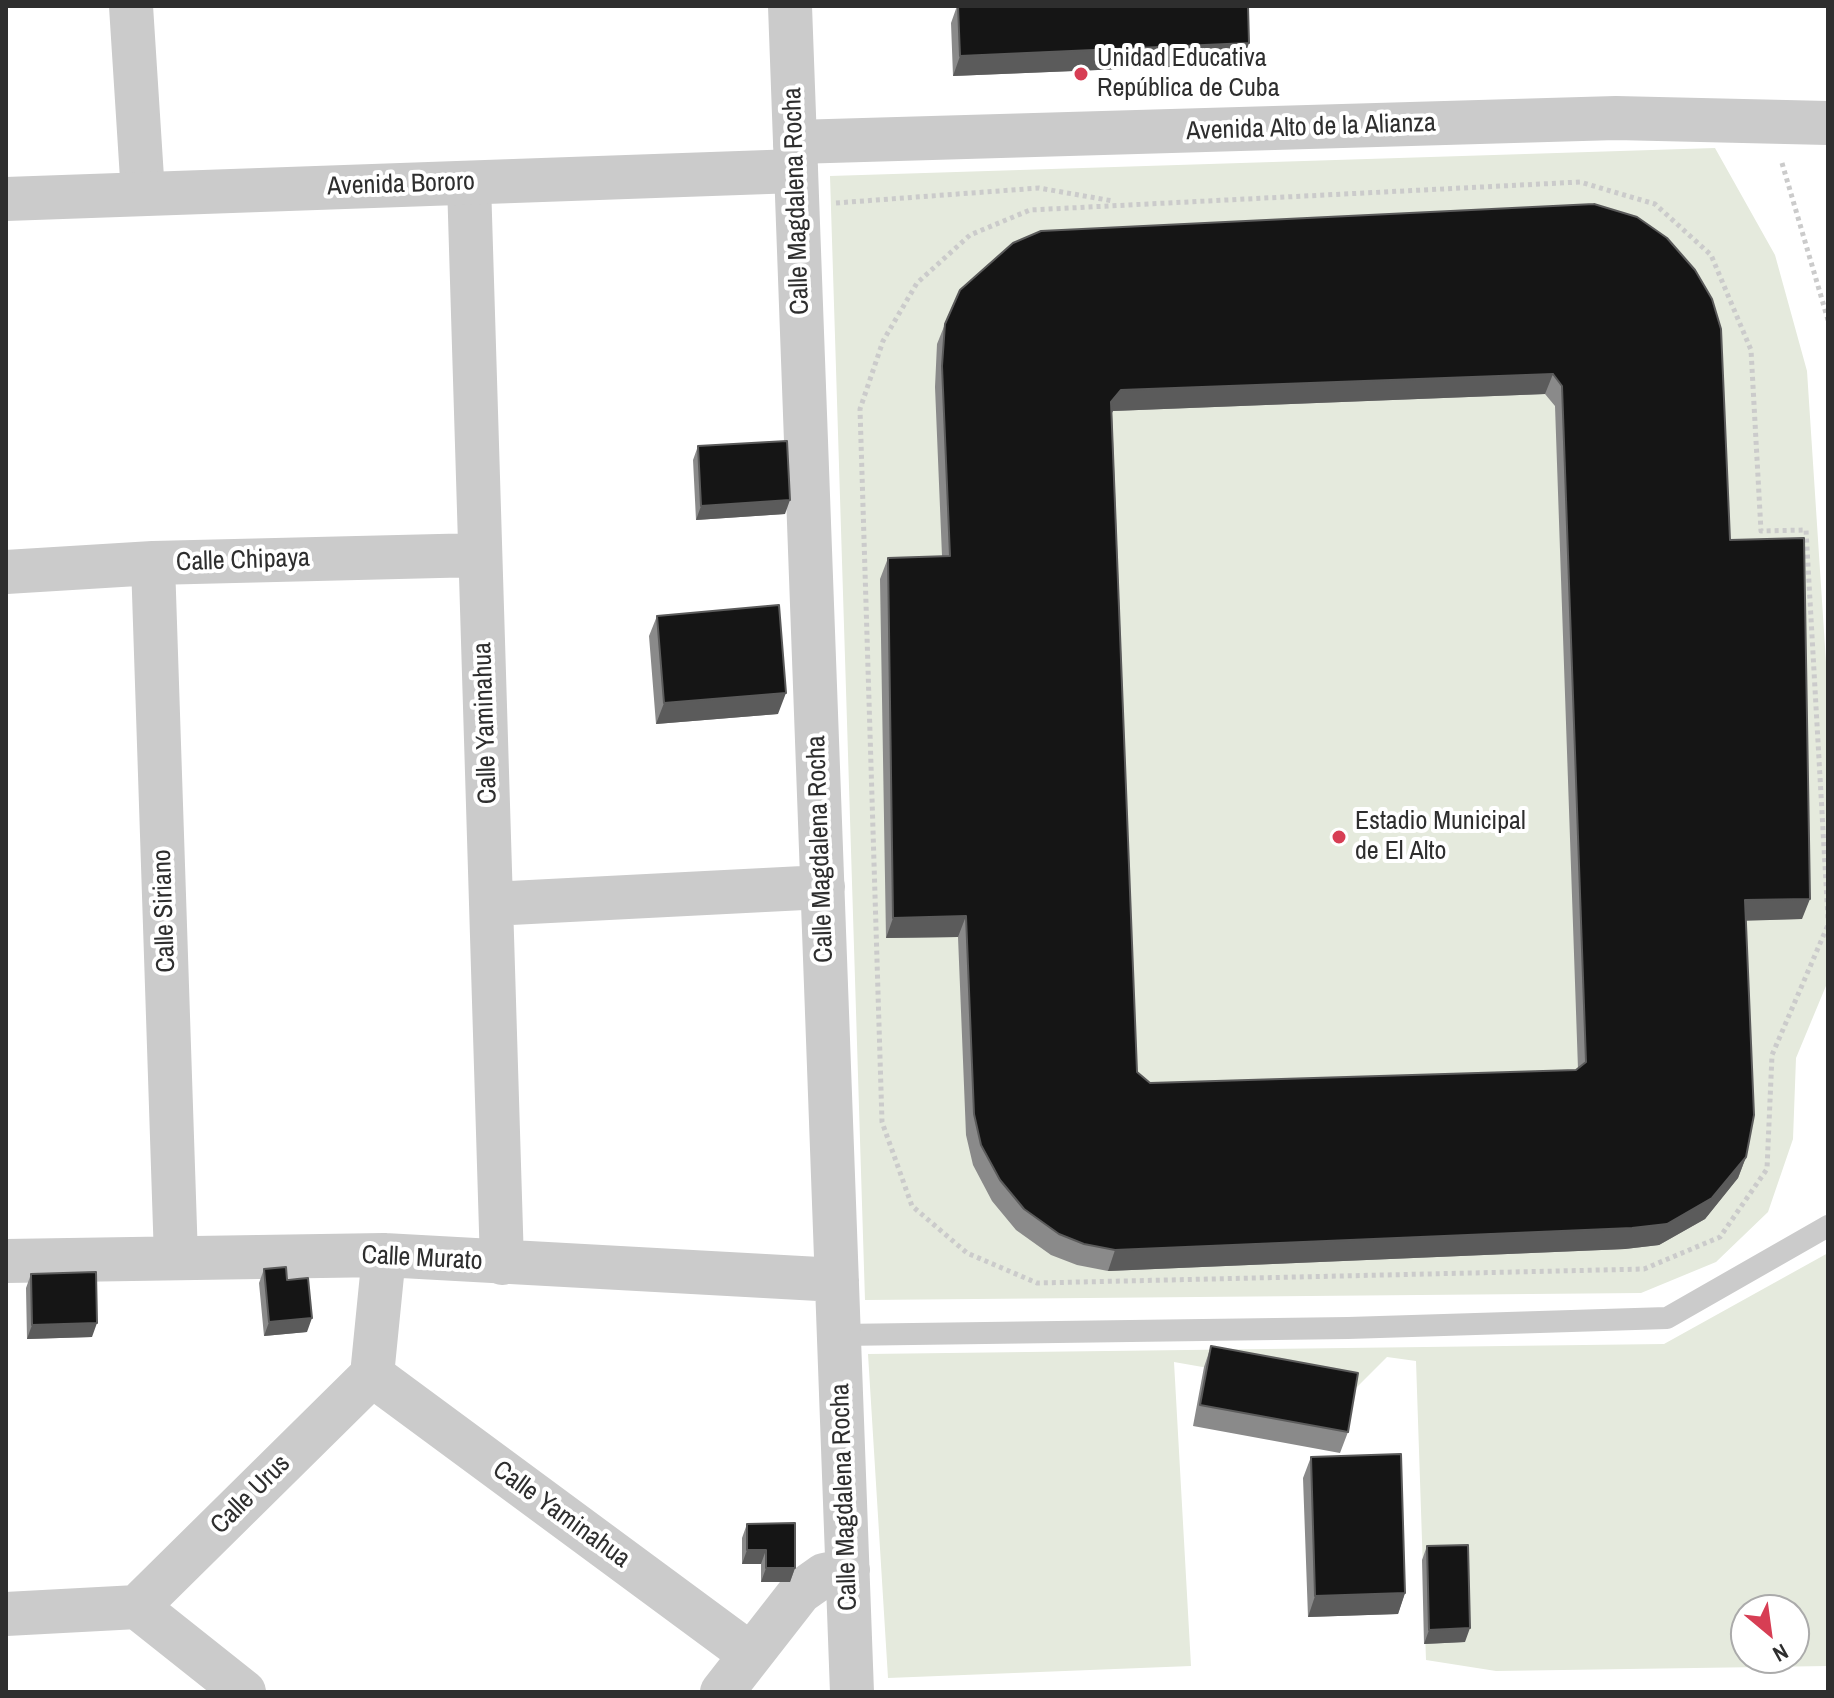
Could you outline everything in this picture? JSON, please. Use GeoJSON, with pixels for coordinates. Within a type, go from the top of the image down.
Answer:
{"type":"FeatureCollection","features":[{"type":"Feature","properties":{"kind":"street"},"geometry":{"type":"LineString","coordinates":[[131,6],[143,194]]}},
{"type":"Feature","properties":{"kind":"street","name":"Calle Magdalena Rocha"},"geometry":{"type":"LineString","coordinates":[[790,6],[852,1692]]}},
{"type":"Feature","properties":{"kind":"street","name":"Avenida Alto de la Alianza"},"geometry":{"type":"LineString","coordinates":[[796,173],[1616,118],[1828,123]]}},
{"type":"Feature","properties":{"kind":"street","name":"Avenida Bororo"},"geometry":{"type":"LineString","coordinates":[[6,199],[796,173]]}},
{"type":"Feature","properties":{"kind":"street","name":"Calle Yaminahua"},"geometry":{"type":"LineString","coordinates":[[469,183],[502,1263]]}},
{"type":"Feature","properties":{"kind":"street","name":"Calle Chipaya"},"geometry":{"type":"LineString","coordinates":[[6,572],[153,563],[480,555]]}},
{"type":"Feature","properties":{"kind":"street","name":"Calle Siriano"},"geometry":{"type":"LineString","coordinates":[[153,563],[176,1258]]}},
{"type":"Feature","properties":{"kind":"street"},"geometry":{"type":"LineString","coordinates":[[491,904],[823,887]]}},
{"type":"Feature","properties":{"kind":"street"},"geometry":{"type":"LineString","coordinates":[[372,1375],[384,1255]]}},
{"type":"Feature","properties":{"kind":"street","name":"Calle Murato"},"geometry":{"type":"LineString","coordinates":[[6,1261],[384,1255],[837,1280]]}},
{"type":"Feature","properties":{"kind":"street","name":"Calle Yaminahua"},"geometry":{"type":"LineString","coordinates":[[372,1375],[750,1654]]}},
{"type":"Feature","properties":{"kind":"street","name":"Calle Urus"},"geometry":{"type":"LineString","coordinates":[[137,1607],[372,1375]]}},
{"type":"Feature","properties":{"kind":"street"},"geometry":{"type":"LineString","coordinates":[[722,1692],[800,1592],[824,1575],[848,1570]]}},
{"type":"Feature","properties":{"kind":"street"},"geometry":{"type":"LineString","coordinates":[[6,1614],[137,1607],[244,1692]]}},
{"type":"Feature","properties":{"kind":"lane"},"geometry":{"type":"LineString","coordinates":[[840,1335],[1348,1328],[1667,1318],[1828,1226]]}},
{"type":"Feature","properties":{"kind":"path"},"geometry":{"type":"LineString","coordinates":[[1770,122],[1828,320]]}},
{"type":"Feature","properties":{"kind":"path"},"geometry":{"type":"LineString","coordinates":[[796,173],[1039,188],[1121,203]]}},
{"type":"Feature","properties":{"kind":"path"},"geometry":{"type":"LineString","coordinates":[[1828,918],[1806,530],[1761,531],[1751,350],[1711,255],[1655,204],[1580,182],[1030,210],[970,235],[917,283],[883,341],[860,409],[882,1122],[912,1206],[967,1253],[1037,1283],[1644,1269],[1720,1237],[1767,1169],[1772,1055],[1828,925]]}},
{"type":"Feature","properties":{"kind":"shaded area","name":"Estadio Municipal de El Alto"},"geometry":{"type":"Polygon","coordinates":[[[1715,148],[1775,255],[1807,371],[1828,693],[1828,981],[1796,1058],[1793,1139],[1768,1212],[1716,1262],[1641,1293],[865,1300],[830,176],[1715,148]]]}},
{"type":"Feature","properties":{"kind":"shaded area"},"geometry":{"type":"Polygon","coordinates":[[[1828,1253],[1828,1666],[1810,1666],[1810,1594],[1730,1594],[1730,1667],[1496,1671],[1426,1660],[1416,1361],[1387,1357],[1351,1393],[1174,1362],[1191,1666],[888,1678],[868,1354],[1664,1344],[1828,1253]]]}},
{"type":"Feature","properties":{"kind":"building"},"geometry":{"type":"Polygon","coordinates":[[[958,6],[1248,6],[1249,43],[960,56],[958,6]]]}},
{"type":"Feature","properties":{"kind":"building"},"geometry":{"type":"Polygon","coordinates":[[[1594,204],[1637,217],[1667,238],[1695,270],[1712,299],[1721,329],[1730,540],[1804,538],[1810,899],[1745,900],[1754,1115],[1746,1157],[1712,1198],[1667,1224],[1632,1228],[1115,1250],[1084,1244],[1059,1234],[1024,1209],[1000,1180],[981,1145],[974,1114],[966,916],[893,918],[888,558],[950,556],[942,366],[945,324],[960,290],[1013,243],[1041,231],[1594,204]],[[1553,374],[1121,390],[1111,402],[1137,1072],[1150,1083],[1576,1070],[1586,1062],[1562,386],[1553,374]]]}},
{"type":"Feature","properties":{"kind":"building"},"geometry":{"type":"Polygon","coordinates":[[[787,441],[790,500],[701,506],[698,446],[787,441]]]}},
{"type":"Feature","properties":{"kind":"building"},"geometry":{"type":"Polygon","coordinates":[[[779,605],[786,693],[664,703],[657,616],[779,605]]]}},
{"type":"Feature","properties":{"kind":"building"},"geometry":{"type":"Polygon","coordinates":[[[286,1267],[287,1280],[308,1278],[312,1318],[269,1322],[264,1269],[286,1267]]]}},
{"type":"Feature","properties":{"kind":"building"},"geometry":{"type":"Polygon","coordinates":[[[96,1272],[97,1323],[32,1325],[31,1274],[96,1272]]]}},
{"type":"Feature","properties":{"kind":"building"},"geometry":{"type":"Polygon","coordinates":[[[1211,1346],[1358,1373],[1348,1432],[1200,1405],[1211,1346]]]}},
{"type":"Feature","properties":{"kind":"building"},"geometry":{"type":"Polygon","coordinates":[[[1401,1454],[1405,1593],[1315,1596],[1311,1457],[1401,1454]]]}},
{"type":"Feature","properties":{"kind":"building"},"geometry":{"type":"Polygon","coordinates":[[[795,1523],[795,1568],[766,1568],[766,1550],[747,1550],[747,1524],[795,1523]]]}},
{"type":"Feature","properties":{"kind":"building"},"geometry":{"type":"Polygon","coordinates":[[[1468,1545],[1470,1628],[1429,1630],[1427,1546],[1468,1545]]]}},
{"type":"Feature","properties":{"kind":"place","name":"Unidad Educativa República de Cuba"},"geometry":{"type":"Point","coordinates":[1081,74]}},
{"type":"Feature","properties":{"kind":"place","name":"Estadio Municipal de El Alto"},"geometry":{"type":"Point","coordinates":[1339,837]}}]}
